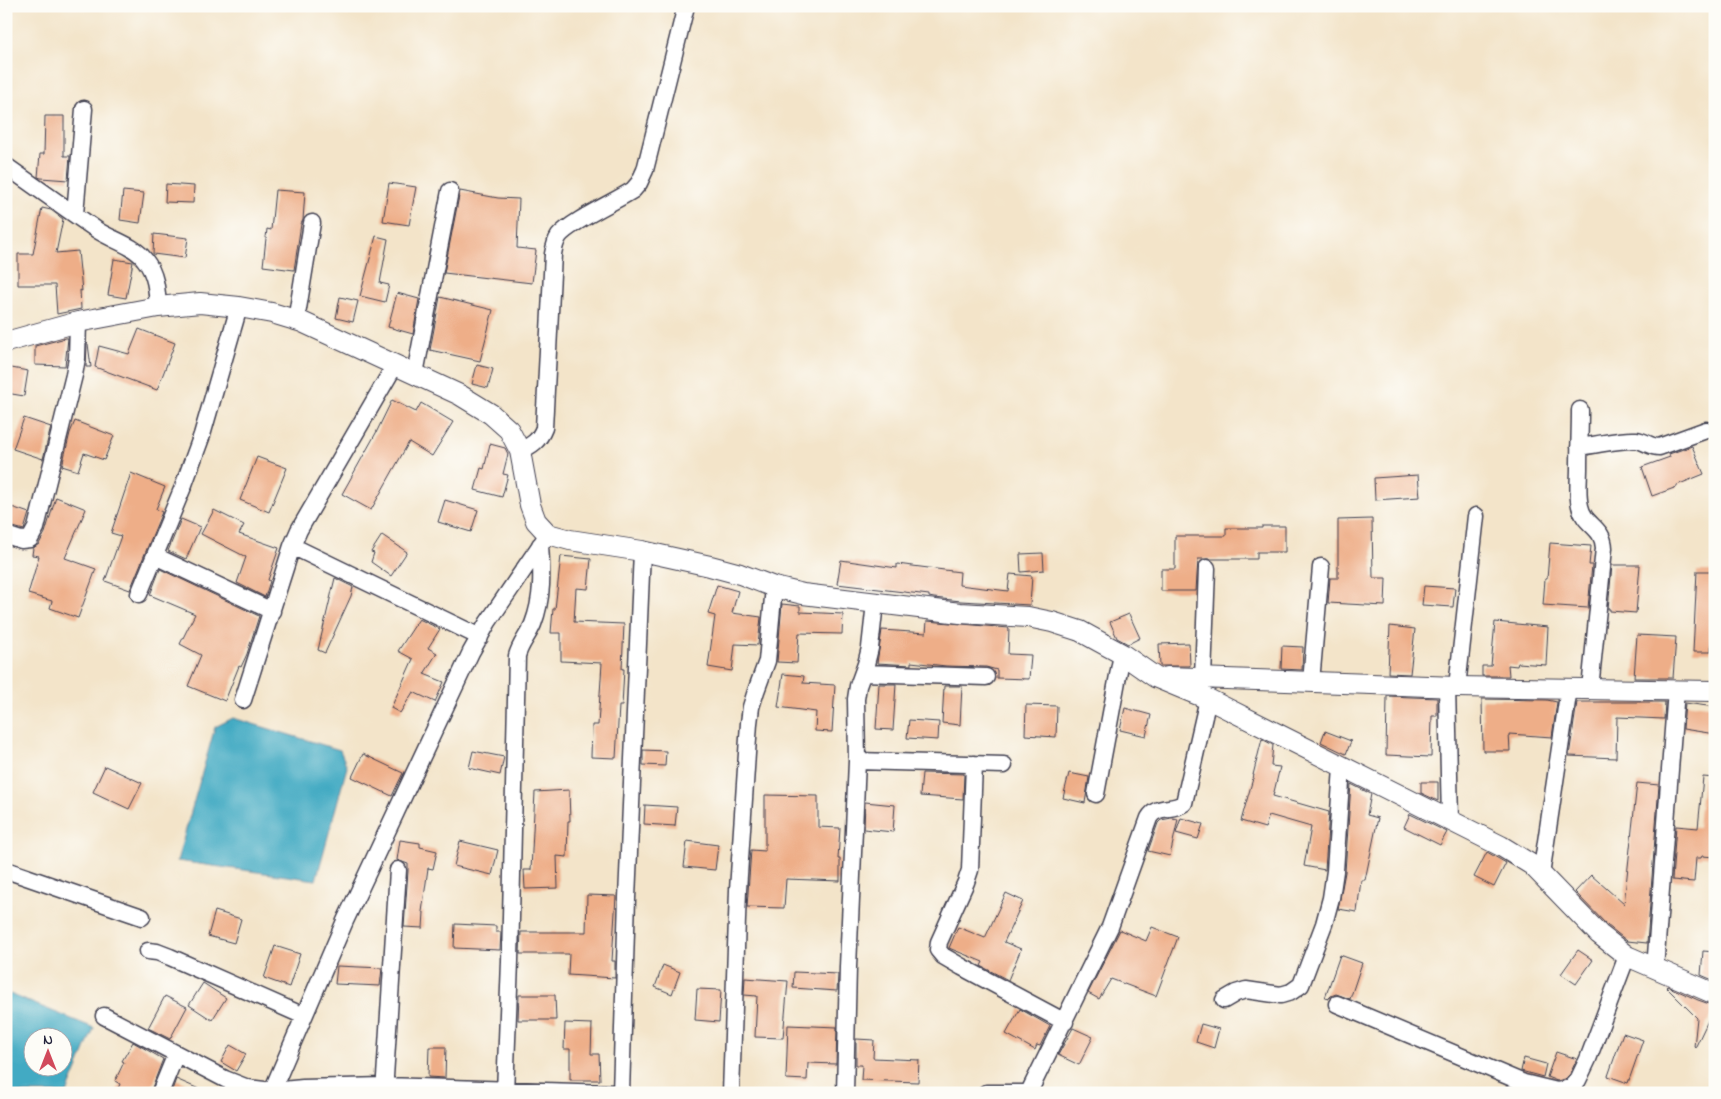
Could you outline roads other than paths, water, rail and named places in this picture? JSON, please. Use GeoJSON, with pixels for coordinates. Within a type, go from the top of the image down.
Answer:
{"type":"FeatureCollection","features":[{"type":"Feature","properties":{"kind":"street"},"geometry":{"type":"LineString","coordinates":[[520,451],[533,445],[540,439],[544,428],[555,243],[560,234],[571,225],[633,190],[639,184],[645,170],[686,6]]}},
{"type":"Feature","properties":{"kind":"street"},"geometry":{"type":"LineString","coordinates":[[75,214],[84,109]]}},
{"type":"Feature","properties":{"kind":"street"},"geometry":{"type":"LineString","coordinates":[[6,166],[99,231],[134,250],[144,258],[156,283],[158,307]]}},
{"type":"Feature","properties":{"kind":"street"},"geometry":{"type":"LineString","coordinates":[[415,374],[450,191]]}},
{"type":"Feature","properties":{"kind":"street"},"geometry":{"type":"LineString","coordinates":[[296,321],[312,223]]}},
{"type":"Feature","properties":{"kind":"street"},"geometry":{"type":"LineString","coordinates":[[6,342],[78,322],[158,307],[200,303],[239,307],[272,313],[296,321],[415,374],[460,395],[491,414],[509,430],[520,451],[530,505],[544,540],[538,610],[532,627],[519,647],[516,656],[510,961],[505,1091]]}},
{"type":"Feature","properties":{"kind":"street"},"geometry":{"type":"LineString","coordinates":[[139,594],[202,435],[239,307]]}},
{"type":"Feature","properties":{"kind":"street"},"geometry":{"type":"LineString","coordinates":[[6,535],[21,540],[30,538],[36,528],[74,375],[77,358],[78,322]]}},
{"type":"Feature","properties":{"kind":"street"},"geometry":{"type":"LineString","coordinates":[[243,700],[292,546],[308,514],[395,365]]}},
{"type":"Feature","properties":{"kind":"street"},"geometry":{"type":"LineString","coordinates":[[1580,410],[1580,506],[1583,515],[1604,538],[1590,689]]}},
{"type":"Feature","properties":{"kind":"street"},"geometry":{"type":"LineString","coordinates":[[1579,448],[1626,440],[1640,441],[1654,448],[1659,448],[1706,430]]}},
{"type":"Feature","properties":{"kind":"street"},"geometry":{"type":"LineString","coordinates":[[1450,820],[1452,686],[1476,516]]}},
{"type":"Feature","properties":{"kind":"street"},"geometry":{"type":"LineString","coordinates":[[544,540],[570,540],[642,551],[732,572],[774,587],[803,594],[960,613],[1028,617],[1080,631],[1122,654],[1155,677],[1208,699],[1500,846],[1532,865],[1599,934],[1627,956],[1715,994]]}},
{"type":"Feature","properties":{"kind":"street"},"geometry":{"type":"LineString","coordinates":[[272,1091],[345,921],[437,722],[480,637],[544,540]]}},
{"type":"Feature","properties":{"kind":"street"},"geometry":{"type":"LineString","coordinates":[[292,546],[480,637]]}},
{"type":"Feature","properties":{"kind":"street"},"geometry":{"type":"LineString","coordinates":[[621,1093],[627,898],[642,551]]}},
{"type":"Feature","properties":{"kind":"street"},"geometry":{"type":"LineString","coordinates":[[155,556],[272,610]]}},
{"type":"Feature","properties":{"kind":"street"},"geometry":{"type":"LineString","coordinates":[[1311,682],[1321,567]]}},
{"type":"Feature","properties":{"kind":"street"},"geometry":{"type":"LineString","coordinates":[[1203,678],[1207,568]]}},
{"type":"Feature","properties":{"kind":"street"},"geometry":{"type":"LineString","coordinates":[[731,1093],[738,890],[749,723],[751,707],[767,661],[774,587]]}},
{"type":"Feature","properties":{"kind":"street"},"geometry":{"type":"LineString","coordinates":[[845,1093],[848,967],[857,761],[856,699],[858,686],[870,648],[875,603]]}},
{"type":"Feature","properties":{"kind":"street"},"geometry":{"type":"LineString","coordinates":[[1096,794],[1122,654]]}},
{"type":"Feature","properties":{"kind":"street"},"geometry":{"type":"LineString","coordinates":[[863,673],[986,677]]}},
{"type":"Feature","properties":{"kind":"street"},"geometry":{"type":"LineString","coordinates":[[1155,677],[1452,686],[1715,691]]}},
{"type":"Feature","properties":{"kind":"street"},"geometry":{"type":"LineString","coordinates":[[1541,874],[1569,688]]}},
{"type":"Feature","properties":{"kind":"street"},"geometry":{"type":"LineString","coordinates":[[1655,969],[1676,690]]}},
{"type":"Feature","properties":{"kind":"street"},"geometry":{"type":"LineString","coordinates":[[986,1093],[1030,1093],[1110,927],[1152,812],[1158,809],[1174,808],[1184,803],[1208,699]]}},
{"type":"Feature","properties":{"kind":"street"},"geometry":{"type":"LineString","coordinates":[[857,761],[1004,765]]}},
{"type":"Feature","properties":{"kind":"street"},"geometry":{"type":"LineString","coordinates":[[974,764],[970,870],[939,942],[938,950],[943,956],[962,967],[1065,1022]]}},
{"type":"Feature","properties":{"kind":"street"},"geometry":{"type":"LineString","coordinates":[[1224,1000],[1246,990],[1281,995],[1291,992],[1301,985],[1324,924],[1331,898],[1335,871],[1342,767]]}},
{"type":"Feature","properties":{"kind":"street"},"geometry":{"type":"LineString","coordinates":[[6,870],[142,917]]}},
{"type":"Feature","properties":{"kind":"street"},"geometry":{"type":"LineString","coordinates":[[384,1089],[398,870]]}},
{"type":"Feature","properties":{"kind":"street"},"geometry":{"type":"LineString","coordinates":[[148,951],[170,957],[304,1016]]}},
{"type":"Feature","properties":{"kind":"street"},"geometry":{"type":"LineString","coordinates":[[1336,1004],[1524,1083],[1557,1091],[1570,1088],[1578,1080],[1588,1059],[1627,956]]}},
{"type":"Feature","properties":{"kind":"street"},"geometry":{"type":"LineString","coordinates":[[104,1016],[248,1091],[302,1088],[611,1093]]}},
{"type":"Feature","properties":{"kind":"street"},"geometry":{"type":"LineString","coordinates":[[160,1093],[176,1054]]}},
{"type":"Feature","properties":{"kind":"water"},"geometry":{"type":"Polygon","coordinates":[[[233,718],[340,750],[347,767],[316,880],[177,861],[215,727],[233,718]]]}},
{"type":"Feature","properties":{"kind":"water"},"geometry":{"type":"Polygon","coordinates":[[[10,994],[94,1028],[67,1093],[6,1093],[6,996],[10,994]]]}}]}
